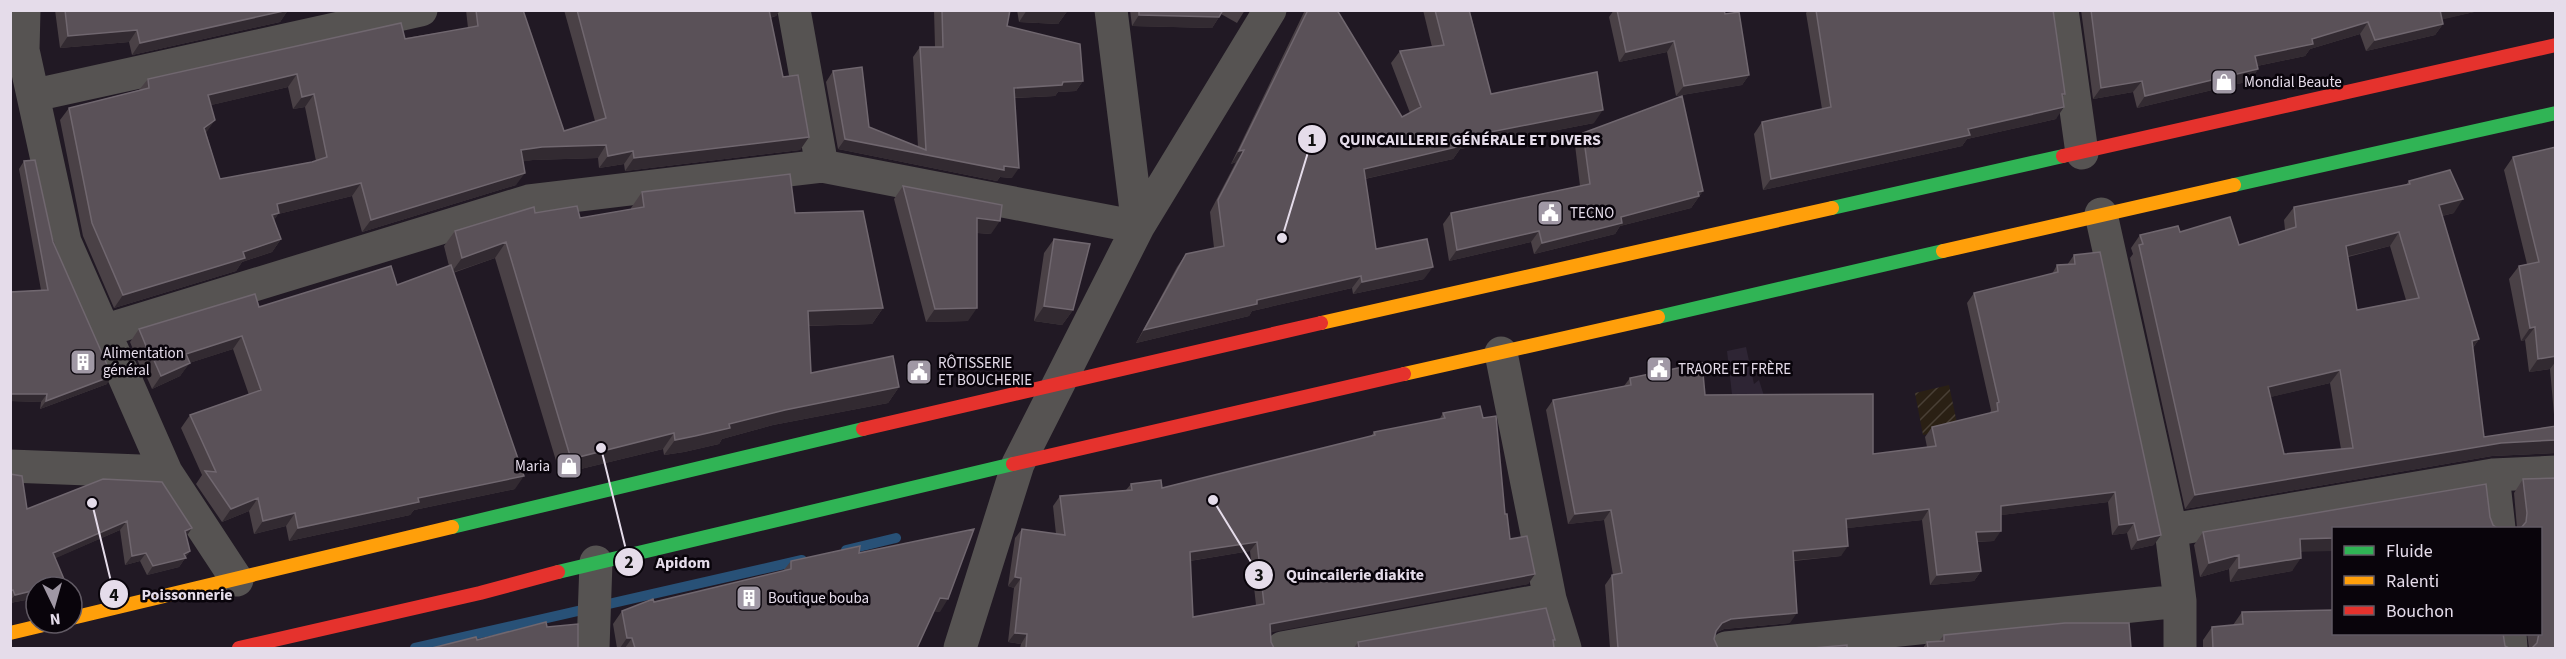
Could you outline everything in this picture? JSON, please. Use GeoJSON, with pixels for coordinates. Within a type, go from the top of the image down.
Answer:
{"type":"FeatureCollection","features":[{"type":"Feature","properties":{"kind":"main road"},"geometry":{"type":"LineString","coordinates":[[84,615],[1058,382],[2556,45]]}},
{"type":"Feature","properties":{"kind":"main road"},"geometry":{"type":"LineString","coordinates":[[239,648],[299,642],[596,562],[1320,392],[1502,353],[2101,214],[2556,113]]}},
{"type":"Feature","properties":{"kind":"street"},"geometry":{"type":"LineString","coordinates":[[24,10],[17,51],[35,95],[65,242],[166,472],[237,580]]}},
{"type":"Feature","properties":{"kind":"street"},"geometry":{"type":"LineString","coordinates":[[35,95],[421,10]]}},
{"type":"Feature","properties":{"kind":"street"},"geometry":{"type":"LineString","coordinates":[[794,10],[822,166]]}},
{"type":"Feature","properties":{"kind":"street"},"geometry":{"type":"LineString","coordinates":[[1111,10],[1138,227]]}},
{"type":"Feature","properties":{"kind":"street"},"geometry":{"type":"LineString","coordinates":[[960,648],[1018,464],[1138,227],[1270,10]]}},
{"type":"Feature","properties":{"kind":"street"},"geometry":{"type":"LineString","coordinates":[[2062,10],[2082,153]]}},
{"type":"Feature","properties":{"kind":"street"},"geometry":{"type":"LineString","coordinates":[[103,331],[529,201],[822,166],[1138,227]]}},
{"type":"Feature","properties":{"kind":"street"},"geometry":{"type":"LineString","coordinates":[[2101,214],[2170,530],[2180,601],[2180,648]]}},
{"type":"Feature","properties":{"kind":"street"},"geometry":{"type":"LineString","coordinates":[[1502,353],[1550,599],[1565,648]]}},
{"type":"Feature","properties":{"kind":"street"},"geometry":{"type":"LineString","coordinates":[[10,466],[166,472]]}},
{"type":"Feature","properties":{"kind":"street"},"geometry":{"type":"LineString","coordinates":[[2170,530],[2493,475],[2556,472]]}},
{"type":"Feature","properties":{"kind":"street"},"geometry":{"type":"LineString","coordinates":[[2493,475],[2499,527]]}},
{"type":"Feature","properties":{"kind":"street"},"geometry":{"type":"LineString","coordinates":[[593,648],[596,562]]}},
{"type":"Feature","properties":{"kind":"street"},"geometry":{"type":"LineString","coordinates":[[1282,648],[1550,599]]}},
{"type":"Feature","properties":{"kind":"street"},"geometry":{"type":"LineString","coordinates":[[1726,648],[2180,601]]}},
{"type":"Feature","properties":{"kind":"shaded area"},"geometry":{"type":"Polygon","coordinates":[[[1746,347],[1754,384],[1759,380],[1764,396],[1733,403],[1727,351],[1746,347]]]}},
{"type":"Feature","properties":{"kind":"shaded area"},"geometry":{"type":"Polygon","coordinates":[[[1949,385],[1958,428],[1923,435],[1915,393],[1949,385]]]}},
{"type":"Feature","properties":{"kind":"building"},"geometry":{"type":"Polygon","coordinates":[[[65,10],[288,10],[140,43],[137,30],[68,36],[65,10]]]}},
{"type":"Feature","properties":{"kind":"building"},"geometry":{"type":"Polygon","coordinates":[[[476,10],[523,10],[564,131],[606,118],[577,10],[769,10],[783,77],[798,75],[809,137],[634,158],[633,151],[608,156],[606,145],[521,150],[525,173],[371,220],[361,183],[277,204],[279,213],[272,215],[281,239],[243,252],[245,258],[123,295],[92,223],[69,108],[149,88],[148,79],[401,23],[405,39],[478,26],[476,10]],[[297,74],[208,95],[215,120],[204,128],[220,179],[312,162],[327,157],[314,94],[302,97],[297,74]]]}},
{"type":"Feature","properties":{"kind":"building"},"geometry":{"type":"Polygon","coordinates":[[[942,10],[1010,10],[1007,26],[1080,44],[1083,81],[1063,82],[1062,85],[1014,88],[1019,168],[1004,166],[1004,170],[845,139],[833,71],[862,67],[869,127],[926,150],[920,47],[943,47],[942,10]]]}},
{"type":"Feature","properties":{"kind":"building"},"geometry":{"type":"Polygon","coordinates":[[[1139,10],[1223,10],[1219,17],[1139,15],[1139,10]]]}},
{"type":"Feature","properties":{"kind":"building"},"geometry":{"type":"Polygon","coordinates":[[[1308,10],[1337,10],[1402,117],[1421,107],[1400,51],[1444,45],[1435,10],[1469,10],[1491,94],[1597,72],[1603,110],[1460,138],[1461,146],[1364,169],[1376,249],[1427,239],[1433,267],[1362,282],[1361,276],[1257,300],[1257,304],[1144,330],[1186,254],[1224,246],[1218,200],[1244,150],[1239,151],[1308,10]]]}},
{"type":"Feature","properties":{"kind":"building"},"geometry":{"type":"Polygon","coordinates":[[[1617,10],[1724,10],[1725,14],[1739,12],[1749,75],[1684,86],[1674,41],[1626,52],[1617,10]]]}},
{"type":"Feature","properties":{"kind":"building"},"geometry":{"type":"Polygon","coordinates":[[[1816,10],[2053,10],[2065,94],[2062,94],[2064,107],[1968,129],[1970,135],[1771,179],[1762,122],[1831,107],[1816,10]]]}},
{"type":"Feature","properties":{"kind":"building"},"geometry":{"type":"Polygon","coordinates":[[[2091,10],[2440,10],[2443,24],[2375,40],[2368,22],[2312,39],[2313,44],[2255,56],[2258,69],[2145,96],[2142,81],[2101,88],[2091,10]]]}},
{"type":"Feature","properties":{"kind":"building"},"geometry":{"type":"Polygon","coordinates":[[[1682,96],[1703,191],[1698,192],[1699,196],[1621,217],[1622,223],[1542,243],[1539,231],[1457,250],[1451,213],[1590,184],[1583,133],[1682,96]]]}},
{"type":"Feature","properties":{"kind":"building"},"geometry":{"type":"Polygon","coordinates":[[[2556,147],[2556,356],[2538,359],[2535,327],[2530,328],[2519,266],[2539,262],[2513,157],[2556,147]]]}},
{"type":"Feature","properties":{"kind":"building"},"geometry":{"type":"Polygon","coordinates":[[[35,160],[53,242],[112,376],[46,401],[47,394],[10,394],[10,292],[48,290],[24,161],[35,160]]]}},
{"type":"Feature","properties":{"kind":"building"},"geometry":{"type":"Polygon","coordinates":[[[2450,170],[2463,199],[2439,205],[2479,339],[2472,341],[2484,437],[2556,426],[2556,440],[2501,443],[2195,495],[2139,245],[2143,244],[2140,235],[2178,226],[2180,232],[2230,217],[2239,245],[2296,227],[2294,207],[2410,184],[2409,181],[2450,170]],[[2399,232],[2346,246],[2357,310],[2419,298],[2399,232]],[[2340,370],[2268,387],[2284,454],[2353,448],[2340,370]]]}},
{"type":"Feature","properties":{"kind":"building"},"geometry":{"type":"Polygon","coordinates":[[[790,174],[795,213],[863,211],[883,308],[808,311],[811,373],[893,356],[899,387],[785,410],[729,424],[730,428],[695,436],[675,440],[674,433],[571,459],[506,242],[462,258],[455,231],[534,207],[535,213],[577,206],[580,218],[644,207],[642,192],[790,174]]]}},
{"type":"Feature","properties":{"kind":"building"},"geometry":{"type":"Polygon","coordinates":[[[903,186],[1002,205],[1000,221],[977,218],[977,308],[935,309],[903,186]]]}},
{"type":"Feature","properties":{"kind":"building"},"geometry":{"type":"Polygon","coordinates":[[[1054,239],[1090,244],[1073,310],[1044,306],[1054,239]]]}},
{"type":"Feature","properties":{"kind":"building"},"geometry":{"type":"Polygon","coordinates":[[[2100,252],[2161,535],[2138,540],[2134,523],[2119,525],[2115,492],[2001,506],[2001,531],[1976,532],[1981,571],[1937,575],[1929,509],[1846,519],[1848,546],[1793,551],[1797,613],[1731,619],[1722,623],[1716,631],[1714,639],[1718,648],[1618,648],[1612,575],[1622,573],[1611,510],[1575,514],[1553,400],[1631,385],[1630,378],[1702,363],[1705,395],[1873,394],[1873,454],[1936,446],[1932,427],[1998,411],[1997,403],[1999,402],[1974,293],[2058,272],[2057,265],[2075,264],[2074,255],[2100,252]]]}},
{"type":"Feature","properties":{"kind":"building"},"geometry":{"type":"Polygon","coordinates":[[[451,265],[524,476],[418,498],[419,502],[298,528],[295,513],[263,521],[258,498],[231,509],[205,471],[216,472],[190,415],[261,390],[242,336],[186,354],[190,363],[161,376],[139,329],[255,294],[259,307],[391,266],[397,285],[451,265]]]}},
{"type":"Feature","properties":{"kind":"building"},"geometry":{"type":"Polygon","coordinates":[[[1480,406],[1483,418],[1496,416],[1505,514],[1507,514],[1510,539],[1527,536],[1535,574],[1270,624],[1271,642],[1274,648],[1026,648],[1027,634],[1015,633],[1021,578],[1015,577],[1022,529],[1065,535],[1060,496],[1132,490],[1131,484],[1161,480],[1162,488],[1375,435],[1374,432],[1445,418],[1443,413],[1480,406]],[[1257,542],[1190,552],[1193,617],[1264,604],[1257,542]]]}},
{"type":"Feature","properties":{"kind":"building"},"geometry":{"type":"Polygon","coordinates":[[[10,474],[22,476],[27,509],[103,479],[162,482],[192,528],[185,531],[190,551],[184,554],[186,558],[153,566],[146,553],[132,556],[127,521],[53,553],[62,575],[24,575],[24,593],[15,595],[13,590],[10,591],[10,474]]]}},
{"type":"Feature","properties":{"kind":"building"},"geometry":{"type":"Polygon","coordinates":[[[2556,478],[2556,648],[2532,648],[2537,643],[2539,635],[2542,635],[2542,527],[2522,527],[2526,522],[2527,513],[2523,479],[2556,478]]]}},
{"type":"Feature","properties":{"kind":"building"},"geometry":{"type":"Polygon","coordinates":[[[2486,484],[2490,517],[2496,527],[2332,527],[2332,538],[2300,539],[2301,558],[2239,568],[2239,555],[2209,563],[2203,532],[2486,484]]]}},
{"type":"Feature","properties":{"kind":"building"},"geometry":{"type":"Polygon","coordinates":[[[974,529],[948,599],[940,598],[917,648],[635,648],[632,638],[627,638],[622,611],[653,599],[654,602],[791,569],[791,561],[860,546],[859,553],[974,529]]]}},
{"type":"Feature","properties":{"kind":"building"},"geometry":{"type":"Polygon","coordinates":[[[1546,608],[1555,640],[1553,640],[1554,648],[1359,648],[1358,642],[1546,608]]]}},
{"type":"Feature","properties":{"kind":"building"},"geometry":{"type":"Polygon","coordinates":[[[2332,610],[2332,635],[2503,635],[2505,646],[2509,648],[2213,648],[2212,627],[2243,624],[2242,612],[2332,610]]]}},
{"type":"Feature","properties":{"kind":"building"},"geometry":{"type":"Polygon","coordinates":[[[546,622],[547,627],[578,624],[578,648],[432,648],[476,637],[477,640],[546,622]]]}},
{"type":"Feature","properties":{"kind":"building"},"geometry":{"type":"Polygon","coordinates":[[[2065,623],[2129,623],[2131,648],[1928,648],[1927,642],[1944,641],[1944,635],[2065,623]]]}},
{"type":"Feature","properties":{"kind":"building"},"geometry":{"type":"Polygon","coordinates":[[[1847,645],[1847,648],[1813,648],[1847,645]]]}},
{"type":"Feature","properties":{"kind":"waterway"},"geometry":{"type":"LineString","coordinates":[[846,550],[896,538]]}},
{"type":"Feature","properties":{"kind":"waterway"},"geometry":{"type":"LineString","coordinates":[[415,648],[802,560]]}},
{"type":"Feature","properties":{"kind":"traffic: fast"},"geometry":{"type":"LineString","coordinates":[[2234,185],[2556,113]]}},
{"type":"Feature","properties":{"kind":"traffic: fast"},"geometry":{"type":"LineString","coordinates":[[1832,208],[2063,156]]}},
{"type":"Feature","properties":{"kind":"traffic: fast"},"geometry":{"type":"LineString","coordinates":[[1658,317],[1943,251]]}},
{"type":"Feature","properties":{"kind":"traffic: fast"},"geometry":{"type":"LineString","coordinates":[[452,527],[863,429]]}},
{"type":"Feature","properties":{"kind":"traffic: fast"},"geometry":{"type":"LineString","coordinates":[[558,572],[1013,464]]}},
{"type":"Feature","properties":{"kind":"traffic: slow"},"geometry":{"type":"LineString","coordinates":[[1943,251],[2234,185]]}},
{"type":"Feature","properties":{"kind":"traffic: slow"},"geometry":{"type":"LineString","coordinates":[[1321,323],[1832,208]]}},
{"type":"Feature","properties":{"kind":"traffic: slow"},"geometry":{"type":"LineString","coordinates":[[1404,374],[1658,317]]}},
{"type":"Feature","properties":{"kind":"traffic: slow"},"geometry":{"type":"LineString","coordinates":[[84,615],[452,527]]}},
{"type":"Feature","properties":{"kind":"traffic: slow"},"geometry":{"type":"LineString","coordinates":[[10,633],[24,630]]}},
{"type":"Feature","properties":{"kind":"traffic: jam"},"geometry":{"type":"LineString","coordinates":[[2063,156],[2556,45]]}},
{"type":"Feature","properties":{"kind":"traffic: jam"},"geometry":{"type":"LineString","coordinates":[[863,429],[1321,323]]}},
{"type":"Feature","properties":{"kind":"traffic: jam"},"geometry":{"type":"LineString","coordinates":[[1013,464],[1404,374]]}},
{"type":"Feature","properties":{"kind":"traffic: jam"},"geometry":{"type":"LineString","coordinates":[[239,648],[480,593],[558,572]]}},
{"type":"Feature","properties":{"kind":"place","name":"Mondial Beaute"},"geometry":{"type":"Point","coordinates":[2224,82]}},
{"type":"Feature","properties":{"kind":"place","name":"TECNO"},"geometry":{"type":"Point","coordinates":[1550,213]}},
{"type":"Feature","properties":{"kind":"place","name":"QUINCAILLERIE GÉNÉRALE ET DIVERS"},"geometry":{"type":"Point","coordinates":[1282,238]}},
{"type":"Feature","properties":{"kind":"place","name":"Alimentation général"},"geometry":{"type":"Point","coordinates":[83,362]}},
{"type":"Feature","properties":{"kind":"place","name":"TRAORE ET FRÈRE"},"geometry":{"type":"Point","coordinates":[1659,369]}},
{"type":"Feature","properties":{"kind":"place","name":"RÔTISSERIE ET BOUCHERIE"},"geometry":{"type":"Point","coordinates":[919,372]}},
{"type":"Feature","properties":{"kind":"place","name":"Apidom"},"geometry":{"type":"Point","coordinates":[601,448]}},
{"type":"Feature","properties":{"kind":"place","name":"Maria"},"geometry":{"type":"Point","coordinates":[569,466]}},
{"type":"Feature","properties":{"kind":"place","name":"Quincailerie diakite"},"geometry":{"type":"Point","coordinates":[1213,500]}},
{"type":"Feature","properties":{"kind":"place","name":"Poissonnerie"},"geometry":{"type":"Point","coordinates":[92,503]}},
{"type":"Feature","properties":{"kind":"place","name":"Boutique bouba"},"geometry":{"type":"Point","coordinates":[749,598]}}]}
